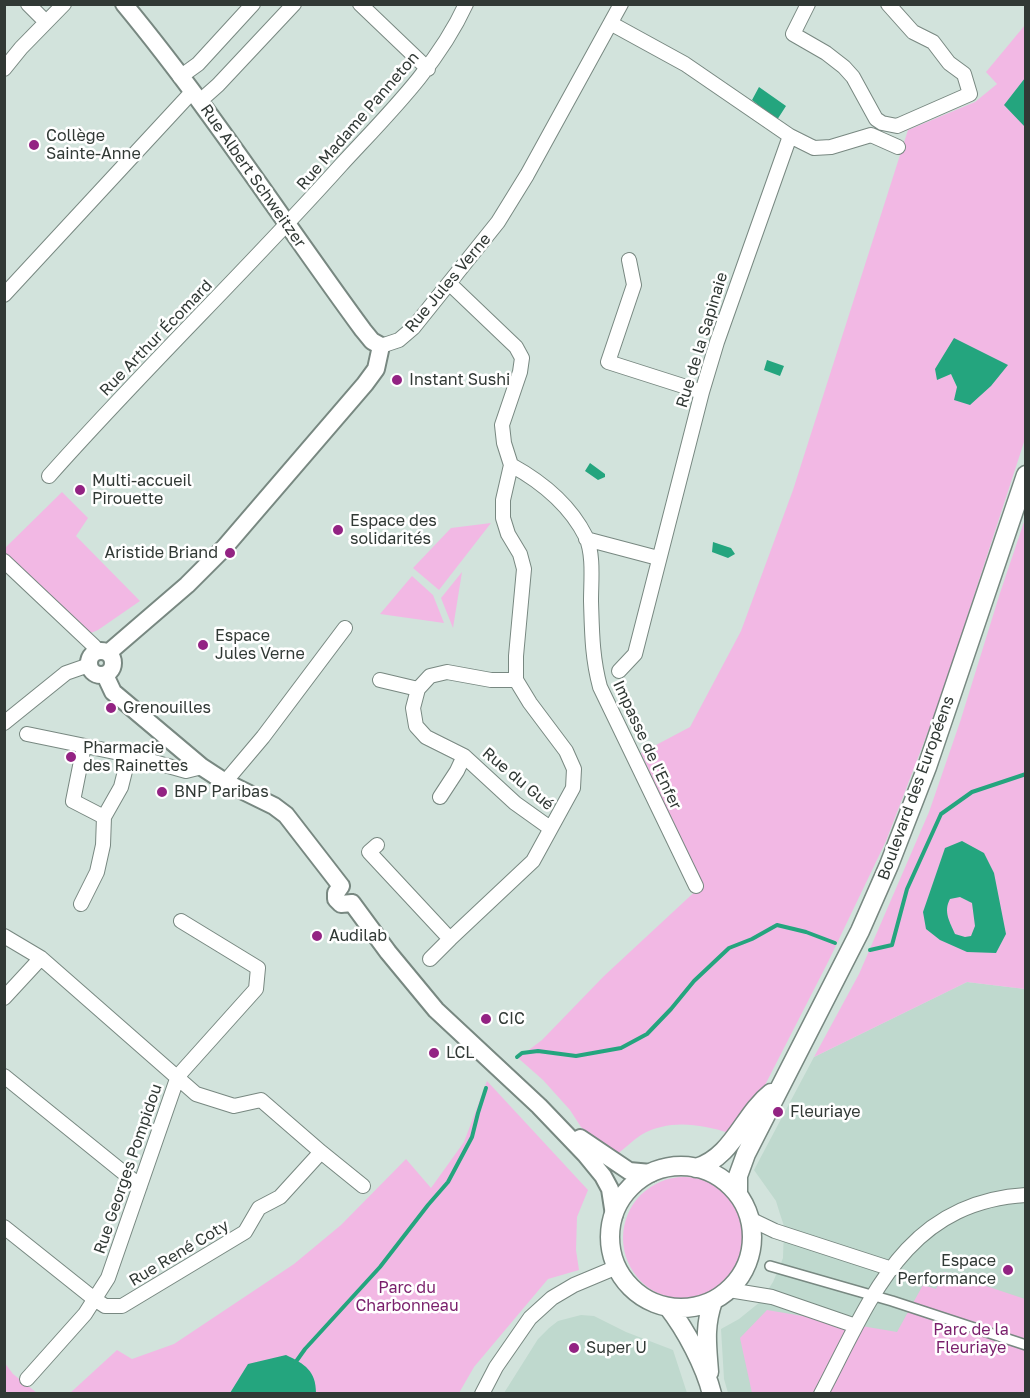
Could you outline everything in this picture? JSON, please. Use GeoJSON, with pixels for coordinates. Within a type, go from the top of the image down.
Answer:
{"type":"FeatureCollection","features":[{"type":"Feature","properties":{"kind":"main road","name":"Boulevard des Européens"},"geometry":{"type":"LineString","coordinates":[[738,1194],[739,1170],[860,931],[906,824],[1026,475]]}},
{"type":"Feature","properties":{"kind":"main road"},"geometry":{"type":"LineString","coordinates":[[696,1167],[707,1164],[720,1155],[762,1101],[778,1089]]}},
{"type":"Feature","properties":{"kind":"main road"},"geometry":{"type":"LineString","coordinates":[[696,1167],[726,1182],[738,1194],[750,1219],[751,1252],[743,1273],[729,1290],[713,1301],[691,1307],[668,1307],[655,1303],[632,1289],[617,1267],[610,1242],[614,1215],[619,1202],[639,1180],[666,1168],[696,1167]]}},
{"type":"Feature","properties":{"kind":"main road"},"geometry":{"type":"LineString","coordinates":[[711,1388],[706,1333],[707,1319],[713,1301]]}},
{"type":"Feature","properties":{"kind":"main road"},"geometry":{"type":"LineString","coordinates":[[668,1307],[685,1329],[711,1388]]}},
{"type":"Feature","properties":{"kind":"street"},"geometry":{"type":"LineString","coordinates":[[28,4],[46,21]]}},
{"type":"Feature","properties":{"kind":"street"},"geometry":{"type":"LineString","coordinates":[[4,69],[64,4]]}},
{"type":"Feature","properties":{"kind":"street","name":"Rue Albert Schweitzer"},"geometry":{"type":"LineString","coordinates":[[124,4],[196,97],[363,330],[381,346]]}},
{"type":"Feature","properties":{"kind":"street"},"geometry":{"type":"LineString","coordinates":[[180,76],[198,64],[253,4]]}},
{"type":"Feature","properties":{"kind":"street"},"geometry":{"type":"LineString","coordinates":[[4,294],[196,97],[218,85],[294,4]]}},
{"type":"Feature","properties":{"kind":"street"},"geometry":{"type":"LineString","coordinates":[[360,4],[428,69]]}},
{"type":"Feature","properties":{"kind":"street","name":"Rue Madame Panneton"},"geometry":{"type":"LineString","coordinates":[[288,224],[428,69],[466,4]]}},
{"type":"Feature","properties":{"kind":"street","name":"Rue Jules Verne"},"geometry":{"type":"LineString","coordinates":[[381,346],[406,335],[450,284],[498,222],[527,175],[621,4]]}},
{"type":"Feature","properties":{"kind":"street"},"geometry":{"type":"LineString","coordinates":[[808,4],[792,34],[826,53],[844,67],[853,76],[876,119],[882,123],[897,126],[970,93],[964,74],[949,63],[933,42],[913,32],[888,4]]}},
{"type":"Feature","properties":{"kind":"street"},"geometry":{"type":"LineString","coordinates":[[612,24],[685,64],[790,136],[814,148],[831,147],[871,135],[897,147]]}},
{"type":"Feature","properties":{"kind":"street","name":"Rue de la Sapinaie"},"geometry":{"type":"LineString","coordinates":[[619,671],[635,654],[702,392],[717,342],[790,136]]}},
{"type":"Feature","properties":{"kind":"street","name":"Rue Arthur Écomard"},"geometry":{"type":"LineString","coordinates":[[49,476],[90,430],[288,224]]}},
{"type":"Feature","properties":{"kind":"street"},"geometry":{"type":"LineString","coordinates":[[629,260],[634,285],[608,362],[702,392]]}},
{"type":"Feature","properties":{"kind":"street"},"geometry":{"type":"LineString","coordinates":[[430,959],[533,861],[573,788],[574,769],[566,751],[516,680],[524,569],[503,518],[503,500],[511,465],[504,443],[502,425],[520,372],[522,358],[516,347],[450,284]]}},
{"type":"Feature","properties":{"kind":"street"},"geometry":{"type":"LineString","coordinates":[[4,723],[66,673],[98,657],[187,585],[224,548],[365,384],[376,369],[381,346]]}},
{"type":"Feature","properties":{"kind":"street","name":"Impasse de l'Enfer"},"geometry":{"type":"LineString","coordinates":[[511,465],[534,477],[550,491],[566,508],[586,538],[591,562],[593,659],[600,687],[696,886]]}},
{"type":"Feature","properties":{"kind":"street"},"geometry":{"type":"LineString","coordinates":[[586,538],[658,558]]}},
{"type":"Feature","properties":{"kind":"street"},"geometry":{"type":"LineString","coordinates":[[4,561],[94,646],[98,657]]}},
{"type":"Feature","properties":{"kind":"street"},"geometry":{"type":"LineString","coordinates":[[225,782],[263,737],[345,628]]}},
{"type":"Feature","properties":{"kind":"street"},"geometry":{"type":"LineString","coordinates":[[98,657],[112,658],[113,665],[110,672],[105,675],[113,692],[202,766],[225,782],[268,803],[286,815],[341,886],[336,893],[336,899],[341,904],[352,903],[428,1001],[539,1106],[585,1154],[603,1176],[613,1199],[614,1215]]}},
{"type":"Feature","properties":{"kind":"street"},"geometry":{"type":"LineString","coordinates":[[380,680],[418,689],[430,676],[447,672],[491,680],[516,680]]}},
{"type":"Feature","properties":{"kind":"street","name":"Rue du Gué"},"geometry":{"type":"LineString","coordinates":[[418,689],[413,708],[416,726],[426,737],[464,756],[515,803],[550,828]]}},
{"type":"Feature","properties":{"kind":"street"},"geometry":{"type":"LineString","coordinates":[[27,734],[186,771],[202,766]]}},
{"type":"Feature","properties":{"kind":"street"},"geometry":{"type":"LineString","coordinates":[[84,746],[73,801],[104,817]]}},
{"type":"Feature","properties":{"kind":"street"},"geometry":{"type":"LineString","coordinates":[[81,904],[97,872],[103,845],[104,817],[121,787],[129,756]]}},
{"type":"Feature","properties":{"kind":"street","name":"Rue du Gué"},"geometry":{"type":"LineString","coordinates":[[440,796],[464,756]]}},
{"type":"Feature","properties":{"kind":"street"},"geometry":{"type":"LineString","coordinates":[[377,845],[369,852],[450,939]]}},
{"type":"Feature","properties":{"kind":"street","name":"Rue Georges Pompidou"},"geometry":{"type":"LineString","coordinates":[[27,1379],[85,1314],[93,1298],[108,1278],[177,1076],[256,989],[258,968],[181,921]]}},
{"type":"Feature","properties":{"kind":"street"},"geometry":{"type":"LineString","coordinates":[[4,936],[42,958],[196,1094],[234,1106],[261,1100],[363,1186]]}},
{"type":"Feature","properties":{"kind":"street"},"geometry":{"type":"LineString","coordinates":[[4,998],[42,958]]}},
{"type":"Feature","properties":{"kind":"street"},"geometry":{"type":"LineString","coordinates":[[4,1077],[140,1186]]}},
{"type":"Feature","properties":{"kind":"street"},"geometry":{"type":"LineString","coordinates":[[539,1106],[592,1147],[629,1171],[651,1173]]}},
{"type":"Feature","properties":{"kind":"street","name":"Rue René Coty"},"geometry":{"type":"LineString","coordinates":[[93,1298],[105,1306],[122,1306],[245,1232],[260,1208],[280,1197],[321,1152]]}},
{"type":"Feature","properties":{"kind":"street"},"geometry":{"type":"LineString","coordinates":[[821,1394],[872,1296],[913,1243],[948,1215],[982,1201],[1026,1195]]}},
{"type":"Feature","properties":{"kind":"street"},"geometry":{"type":"LineString","coordinates":[[750,1219],[775,1232],[892,1269]]}},
{"type":"Feature","properties":{"kind":"street"},"geometry":{"type":"LineString","coordinates":[[4,1227],[93,1298]]}},
{"type":"Feature","properties":{"kind":"street"},"geometry":{"type":"LineString","coordinates":[[770,1266],[1026,1345]]}},
{"type":"Feature","properties":{"kind":"street"},"geometry":{"type":"LineString","coordinates":[[482,1394],[496,1367],[530,1318],[552,1298],[574,1285],[617,1267]]}},
{"type":"Feature","properties":{"kind":"street"},"geometry":{"type":"LineString","coordinates":[[729,1290],[772,1298],[856,1326]]}},
{"type":"Feature","properties":{"kind":"shaded area"},"geometry":{"type":"Polygon","coordinates":[[[1025,78],[1026,127],[1004,105],[1025,78]]]}},
{"type":"Feature","properties":{"kind":"shaded area"},"geometry":{"type":"Polygon","coordinates":[[[759,87],[786,106],[777,120],[752,100],[759,87]]]}},
{"type":"Feature","properties":{"kind":"shaded area"},"geometry":{"type":"Polygon","coordinates":[[[954,338],[1008,365],[991,386],[970,405],[954,400],[957,387],[951,374],[937,380],[935,369],[954,338]]]}},
{"type":"Feature","properties":{"kind":"shaded area"},"geometry":{"type":"Polygon","coordinates":[[[767,360],[784,366],[780,376],[764,370],[767,360]]]}},
{"type":"Feature","properties":{"kind":"shaded area"},"geometry":{"type":"Polygon","coordinates":[[[590,463],[605,474],[605,477],[598,480],[585,471],[590,463]]]}},
{"type":"Feature","properties":{"kind":"shaded area"},"geometry":{"type":"Polygon","coordinates":[[[713,542],[731,548],[735,554],[728,558],[712,552],[713,542]]]}},
{"type":"Feature","properties":{"kind":"shaded area"},"geometry":{"type":"Polygon","coordinates":[[[962,841],[984,853],[994,873],[1006,934],[996,953],[967,952],[940,940],[926,929],[923,912],[945,848],[962,841]],[[960,897],[950,899],[947,913],[955,934],[971,936],[975,926],[972,903],[960,897]]]}},
{"type":"Feature","properties":{"kind":"shaded area"},"geometry":{"type":"Polygon","coordinates":[[[967,982],[1025,989],[1025,1393],[728,1393],[724,1379],[721,1329],[739,1319],[760,1302],[773,1282],[783,1258],[784,1226],[776,1201],[754,1170],[814,1057],[967,982]]]}},
{"type":"Feature","properties":{"kind":"shaded area","name":"Super U"},"geometry":{"type":"Polygon","coordinates":[[[581,1315],[594,1316],[626,1332],[673,1350],[687,1393],[504,1393],[538,1339],[558,1321],[581,1315]]]}},
{"type":"Feature","properties":{"kind":"shaded area"},"geometry":{"type":"Polygon","coordinates":[[[286,1355],[299,1362],[312,1374],[316,1393],[230,1393],[248,1364],[286,1355]]]}},
{"type":"Feature","properties":{"kind":"green space"},"geometry":{"type":"Polygon","coordinates":[[[1025,25],[1025,439],[939,703],[886,841],[828,962],[763,1089],[729,1133],[696,1125],[662,1127],[641,1135],[615,1156],[581,1127],[570,1110],[543,1080],[518,1058],[542,1040],[604,976],[702,885],[641,753],[690,727],[741,631],[793,490],[908,130],[975,102],[997,84],[986,72],[1025,25]],[[1008,365],[951,374],[957,387],[1004,369],[1008,365]]]}},
{"type":"Feature","properties":{"kind":"green space"},"geometry":{"type":"Polygon","coordinates":[[[62,492],[88,518],[76,536],[140,601],[91,633],[82,629],[5,556],[4,549],[62,492]]]}},
{"type":"Feature","properties":{"kind":"green space"},"geometry":{"type":"Polygon","coordinates":[[[1025,519],[1025,989],[967,982],[814,1057],[859,974],[929,812],[1025,519]]]}},
{"type":"Feature","properties":{"kind":"green space"},"geometry":{"type":"Polygon","coordinates":[[[491,523],[439,590],[413,568],[451,528],[491,523]]]}},
{"type":"Feature","properties":{"kind":"green space"},"geometry":{"type":"Polygon","coordinates":[[[462,572],[453,628],[441,598],[462,572]]]}},
{"type":"Feature","properties":{"kind":"green space"},"geometry":{"type":"Polygon","coordinates":[[[412,576],[433,595],[444,623],[380,614],[412,576]]]}},
{"type":"Feature","properties":{"kind":"green space","name":"Parc du Charbonneau"},"geometry":{"type":"Polygon","coordinates":[[[487,1081],[588,1190],[577,1217],[576,1250],[579,1270],[548,1279],[474,1367],[459,1393],[69,1394],[117,1350],[132,1359],[174,1344],[294,1264],[341,1225],[406,1159],[431,1188],[464,1142],[487,1081]]]}},
{"type":"Feature","properties":{"kind":"green space"},"geometry":{"type":"Polygon","coordinates":[[[684,1177],[707,1182],[718,1187],[727,1195],[735,1204],[740,1215],[745,1238],[740,1261],[735,1272],[727,1281],[718,1289],[707,1294],[684,1299],[661,1294],[650,1289],[641,1281],[633,1272],[628,1261],[623,1238],[628,1215],[633,1204],[641,1195],[650,1187],[661,1182],[684,1177]]]}},
{"type":"Feature","properties":{"kind":"green space","name":"Parc de la Fleuriaye"},"geometry":{"type":"Polygon","coordinates":[[[944,1272],[1025,1299],[1025,1393],[752,1393],[740,1338],[767,1310],[897,1332],[923,1285],[936,1289],[944,1272]]]}},
{"type":"Feature","properties":{"kind":"green space"},"geometry":{"type":"Polygon","coordinates":[[[4,1362],[13,1374],[37,1393],[5,1393],[4,1362]]]}},
{"type":"Feature","properties":{"kind":"waterway"},"geometry":{"type":"LineString","coordinates":[[870,950],[892,945],[907,889],[941,814],[972,792],[1026,774]]}},
{"type":"Feature","properties":{"kind":"waterway"},"geometry":{"type":"LineString","coordinates":[[517,1057],[522,1053],[538,1051],[576,1056],[621,1048],[647,1034],[694,981],[729,948],[752,939],[777,925],[806,932],[835,943]]}},
{"type":"Feature","properties":{"kind":"waterway"},"geometry":{"type":"LineString","coordinates":[[295,1363],[380,1267],[448,1182],[472,1137],[486,1088]]}},
{"type":"Feature","properties":{"kind":"place","name":"Collège Sainte-Anne"},"geometry":{"type":"Point","coordinates":[34,145]}},
{"type":"Feature","properties":{"kind":"place","name":"Instant Sushi"},"geometry":{"type":"Point","coordinates":[397,380]}},
{"type":"Feature","properties":{"kind":"place","name":"Multi-accueil Pirouette"},"geometry":{"type":"Point","coordinates":[80,490]}},
{"type":"Feature","properties":{"kind":"place","name":"Espace des solidarités"},"geometry":{"type":"Point","coordinates":[338,530]}},
{"type":"Feature","properties":{"kind":"place","name":"Aristide Briand"},"geometry":{"type":"Point","coordinates":[230,553]}},
{"type":"Feature","properties":{"kind":"place","name":"Espace Jules Verne"},"geometry":{"type":"Point","coordinates":[203,645]}},
{"type":"Feature","properties":{"kind":"place","name":"Grenouilles"},"geometry":{"type":"Point","coordinates":[111,708]}},
{"type":"Feature","properties":{"kind":"place","name":"Pharmacie des Rainettes"},"geometry":{"type":"Point","coordinates":[71,757]}},
{"type":"Feature","properties":{"kind":"place","name":"BNP Paribas"},"geometry":{"type":"Point","coordinates":[162,792]}},
{"type":"Feature","properties":{"kind":"place","name":"Audilab"},"geometry":{"type":"Point","coordinates":[317,936]}},
{"type":"Feature","properties":{"kind":"place","name":"CIC"},"geometry":{"type":"Point","coordinates":[486,1019]}},
{"type":"Feature","properties":{"kind":"place","name":"LCL"},"geometry":{"type":"Point","coordinates":[434,1053]}},
{"type":"Feature","properties":{"kind":"place","name":"Fleuriaye"},"geometry":{"type":"Point","coordinates":[778,1112]}},
{"type":"Feature","properties":{"kind":"place","name":"Espace Performance"},"geometry":{"type":"Point","coordinates":[1008,1270]}},
{"type":"Feature","properties":{"kind":"place","name":"Super U"},"geometry":{"type":"Point","coordinates":[574,1348]}}]}
